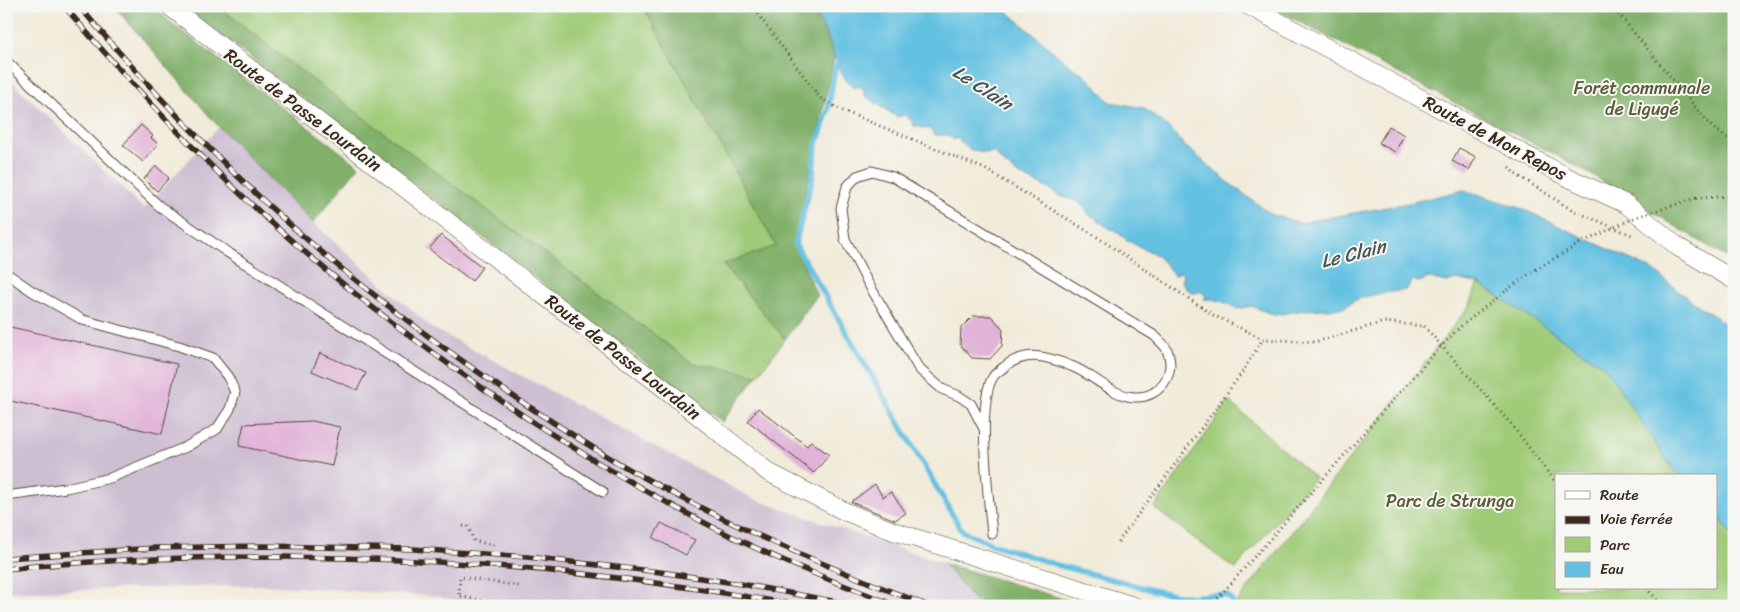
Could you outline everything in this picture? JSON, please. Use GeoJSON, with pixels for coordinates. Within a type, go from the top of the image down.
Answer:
{"type":"FeatureCollection","features":[{"type":"Feature","properties":{"kind":"street","name":"Route de Passe Lourdain"},"geometry":{"type":"LineString","coordinates":[[168,6],[619,353],[768,472],[844,511],[893,531],[1134,606]]}},
{"type":"Feature","properties":{"kind":"street","name":"Route de Mon Repos"},"geometry":{"type":"LineString","coordinates":[[1249,6],[1567,177],[1626,204],[1678,247],[1734,280]]}},
{"type":"Feature","properties":{"kind":"lane"},"geometry":{"type":"LineString","coordinates":[[6,61],[159,206],[603,492]]}},
{"type":"Feature","properties":{"kind":"lane"},"geometry":{"type":"LineString","coordinates":[[984,429],[971,404],[959,396],[942,389],[919,369],[868,283],[845,239],[841,208],[847,187],[857,176],[872,171],[892,176],[1155,336],[1167,350],[1169,367],[1164,385],[1152,394],[1135,397],[1115,392],[1072,366],[1033,354],[1014,360],[993,376],[985,398],[984,429],[992,534]]}},
{"type":"Feature","properties":{"kind":"lane"},"geometry":{"type":"LineString","coordinates":[[6,273],[32,291],[84,320],[179,346],[213,358],[228,377],[235,392],[230,409],[217,429],[186,447],[110,478],[66,488],[6,496]]}},
{"type":"Feature","properties":{"kind":"path"},"geometry":{"type":"LineString","coordinates":[[752,6],[820,98],[841,110],[985,169],[1094,235],[1213,315],[1263,339],[1315,342],[1384,322],[1424,326],[1512,424],[1555,482]]}},
{"type":"Feature","properties":{"kind":"path"},"geometry":{"type":"LineString","coordinates":[[1612,6],[1711,126],[1734,143]]}},
{"type":"Feature","properties":{"kind":"path"},"geometry":{"type":"LineString","coordinates":[[1507,165],[1514,173],[1572,210],[1638,238]]}},
{"type":"Feature","properties":{"kind":"path"},"geometry":{"type":"LineString","coordinates":[[1211,606],[1430,358],[1460,327],[1491,301],[1533,271],[1579,244],[1636,217],[1696,198],[1734,196]]}},
{"type":"Feature","properties":{"kind":"path"},"geometry":{"type":"LineString","coordinates":[[1118,542],[1241,374],[1263,339]]}},
{"type":"Feature","properties":{"kind":"path"},"geometry":{"type":"LineString","coordinates":[[463,526],[468,526],[474,541],[494,545]]}},
{"type":"Feature","properties":{"kind":"path"},"geometry":{"type":"LineString","coordinates":[[506,606],[460,596],[460,578],[520,586]]}},
{"type":"Feature","properties":{"kind":"path"},"geometry":{"type":"LineString","coordinates":[[1648,590],[1663,606]]}},
{"type":"Feature","properties":{"kind":"shaded area"},"geometry":{"type":"Polygon","coordinates":[[[6,76],[144,209],[219,127],[313,223],[432,328],[756,500],[943,563],[972,599],[993,606],[470,606],[441,597],[264,585],[6,592],[6,76]]]}},
{"type":"Feature","properties":{"kind":"green space"},"geometry":{"type":"Polygon","coordinates":[[[114,6],[154,6],[171,23],[359,166],[313,223],[219,127],[114,6]]]}},
{"type":"Feature","properties":{"kind":"green space"},"geometry":{"type":"Polygon","coordinates":[[[184,6],[218,6],[289,62],[692,363],[758,375],[722,422],[184,6]]]}},
{"type":"Feature","properties":{"kind":"green space"},"geometry":{"type":"Polygon","coordinates":[[[218,6],[643,6],[776,246],[723,265],[785,339],[758,375],[692,363],[289,62],[218,6]]]}},
{"type":"Feature","properties":{"kind":"green space"},"geometry":{"type":"Polygon","coordinates":[[[643,6],[847,6],[835,53],[795,244],[817,296],[785,339],[723,264],[776,246],[643,6]]]}},
{"type":"Feature","properties":{"kind":"green space","name":"Forêt communale de Ligugé"},"geometry":{"type":"Polygon","coordinates":[[[1269,6],[1734,6],[1734,262],[1577,166],[1269,6]]]}},
{"type":"Feature","properties":{"kind":"green space","name":"Parc de Strunga"},"geometry":{"type":"Polygon","coordinates":[[[1478,283],[1605,367],[1672,468],[1679,474],[1555,474],[1555,590],[1718,590],[1718,516],[1734,538],[1734,606],[1234,606],[1470,305],[1478,283]]]}},
{"type":"Feature","properties":{"kind":"green space"},"geometry":{"type":"Polygon","coordinates":[[[1229,401],[1315,478],[1235,569],[1154,508],[1229,401]]]}},
{"type":"Feature","properties":{"kind":"green space"},"geometry":{"type":"Polygon","coordinates":[[[943,563],[1087,606],[993,606],[973,599],[943,563]]]}},
{"type":"Feature","properties":{"kind":"water","name":"Le Clain"},"geometry":{"type":"Polygon","coordinates":[[[810,6],[1001,6],[1072,68],[1084,74],[1110,102],[1144,108],[1169,128],[1185,146],[1229,183],[1271,214],[1299,223],[1409,203],[1464,190],[1520,208],[1653,270],[1682,294],[1734,330],[1734,538],[1718,516],[1718,474],[1678,474],[1672,468],[1605,367],[1478,283],[1458,280],[1446,282],[1429,278],[1419,282],[1413,280],[1406,290],[1365,297],[1350,303],[1344,308],[1304,310],[1274,315],[1252,306],[1237,309],[1221,301],[1204,299],[1206,296],[1200,291],[1194,293],[1187,289],[1181,281],[1183,275],[1180,272],[1174,276],[1165,263],[1156,255],[1128,241],[1116,230],[1108,228],[1089,215],[1086,209],[1077,201],[1063,197],[1017,174],[1001,161],[995,152],[984,153],[974,151],[964,146],[958,138],[953,140],[948,135],[934,135],[930,129],[914,126],[912,121],[905,115],[897,117],[864,95],[864,89],[859,86],[855,88],[840,71],[829,40],[810,6]]]}},
{"type":"Feature","properties":{"kind":"building"},"geometry":{"type":"Polygon","coordinates":[[[141,125],[153,136],[151,138],[158,144],[143,162],[123,145],[141,125]]]}},
{"type":"Feature","properties":{"kind":"building"},"geometry":{"type":"Polygon","coordinates":[[[1389,126],[1404,135],[1395,152],[1379,143],[1389,126]]]}},
{"type":"Feature","properties":{"kind":"building"},"geometry":{"type":"Polygon","coordinates":[[[1459,148],[1476,157],[1469,170],[1452,161],[1459,148]]]}},
{"type":"Feature","properties":{"kind":"building"},"geometry":{"type":"Polygon","coordinates":[[[156,166],[169,178],[157,191],[144,179],[156,166]]]}},
{"type":"Feature","properties":{"kind":"building"},"geometry":{"type":"Polygon","coordinates":[[[441,235],[482,267],[472,281],[429,249],[441,235]]]}},
{"type":"Feature","properties":{"kind":"building"},"geometry":{"type":"Polygon","coordinates":[[[973,316],[991,316],[1003,329],[1002,346],[990,359],[972,358],[960,345],[961,328],[973,316]]]}},
{"type":"Feature","properties":{"kind":"building"},"geometry":{"type":"Polygon","coordinates":[[[6,326],[177,364],[162,434],[6,400],[6,326]]]}},
{"type":"Feature","properties":{"kind":"building"},"geometry":{"type":"Polygon","coordinates":[[[320,353],[366,373],[357,390],[312,371],[320,353]]]}},
{"type":"Feature","properties":{"kind":"building"},"geometry":{"type":"Polygon","coordinates":[[[758,408],[807,446],[811,441],[829,455],[814,473],[748,421],[758,408]]]}},
{"type":"Feature","properties":{"kind":"building"},"geometry":{"type":"Polygon","coordinates":[[[312,421],[340,427],[332,466],[239,446],[244,424],[312,421]]]}},
{"type":"Feature","properties":{"kind":"building"},"geometry":{"type":"Polygon","coordinates":[[[875,484],[883,497],[891,492],[906,513],[895,520],[851,502],[875,484]]]}},
{"type":"Feature","properties":{"kind":"building"},"geometry":{"type":"Polygon","coordinates":[[[661,523],[695,540],[686,555],[653,538],[661,523]]]}},
{"type":"Feature","properties":{"kind":"waterway"},"geometry":{"type":"LineString","coordinates":[[840,57],[835,69],[828,110],[817,144],[813,176],[795,244],[962,531],[992,544],[1057,565],[1160,592],[1191,597],[1226,595],[1231,599],[1234,606]]}},
{"type":"Feature","properties":{"kind":"railway"},"geometry":{"type":"LineString","coordinates":[[64,6],[165,119],[245,199],[337,279],[436,355],[539,426],[665,501],[762,551],[819,576],[897,606]]}},
{"type":"Feature","properties":{"kind":"railway"},"geometry":{"type":"LineString","coordinates":[[79,6],[172,110],[240,179],[278,214],[355,280],[477,371],[597,450],[679,497],[749,531],[856,578],[929,606]]}},
{"type":"Feature","properties":{"kind":"railway"},"geometry":{"type":"LineString","coordinates":[[6,558],[155,548],[266,546],[413,549],[527,557],[660,572],[741,584],[859,606]]}},
{"type":"Feature","properties":{"kind":"railway"},"geometry":{"type":"LineString","coordinates":[[6,569],[75,563],[178,558],[282,557],[412,561],[542,570],[607,577],[671,585],[800,606]]}}]}
